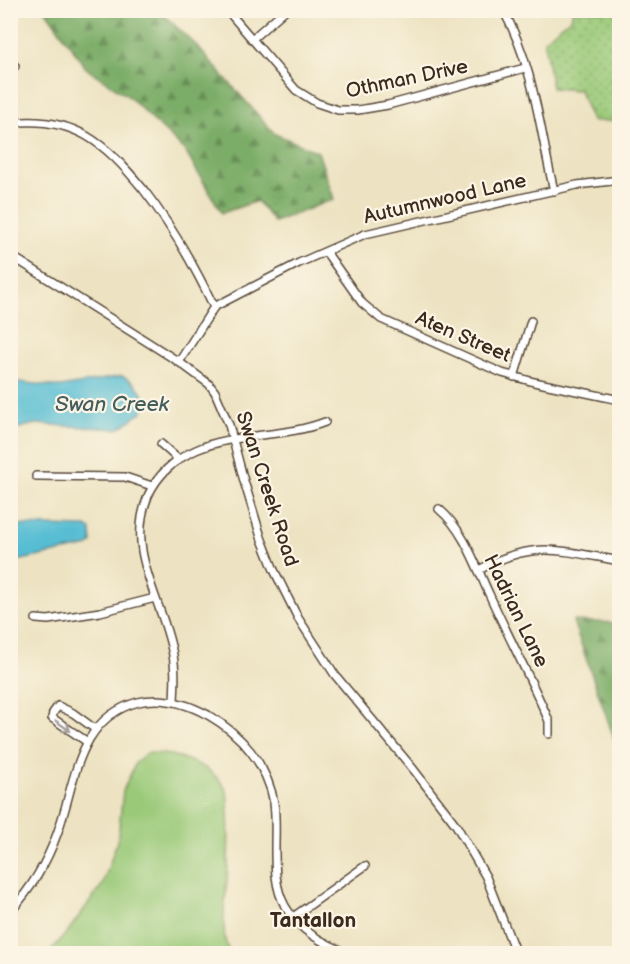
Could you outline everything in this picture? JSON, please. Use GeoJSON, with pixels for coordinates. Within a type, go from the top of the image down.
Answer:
{"type":"FeatureCollection","features":[{"type":"Feature","properties":{"kind":"street","name":"Othman Drive"},"geometry":{"type":"LineString","coordinates":[[227,10],[302,94],[324,106],[343,110],[388,105],[525,68]]}},
{"type":"Feature","properties":{"kind":"street"},"geometry":{"type":"LineString","coordinates":[[252,39],[285,10]]}},
{"type":"Feature","properties":{"kind":"street"},"geometry":{"type":"LineString","coordinates":[[503,10],[513,30],[532,90],[554,191]]}},
{"type":"Feature","properties":{"kind":"street"},"geometry":{"type":"LineString","coordinates":[[10,123],[40,122],[66,127],[109,151],[144,191],[171,228],[199,275],[214,307]]}},
{"type":"Feature","properties":{"kind":"street","name":"Autumnwood Lane"},"geometry":{"type":"LineString","coordinates":[[179,362],[214,307],[298,263],[371,231],[591,183],[620,180]]}},
{"type":"Feature","properties":{"kind":"street","name":"Aten Street"},"geometry":{"type":"LineString","coordinates":[[326,252],[362,303],[378,317],[460,356],[514,377],[620,400]]}},
{"type":"Feature","properties":{"kind":"street","name":"Swan Creek Road"},"geometry":{"type":"LineString","coordinates":[[10,255],[179,362],[209,384],[215,392],[233,440],[261,537],[274,570],[298,618],[335,675],[414,770],[456,825],[486,877],[516,954]]}},
{"type":"Feature","properties":{"kind":"street"},"geometry":{"type":"LineString","coordinates":[[514,377],[531,321]]}},
{"type":"Feature","properties":{"kind":"street"},"geometry":{"type":"LineString","coordinates":[[174,701],[173,657],[139,537],[143,512],[152,486],[179,460],[200,448],[233,440],[308,429],[325,422]]}},
{"type":"Feature","properties":{"kind":"street"},"geometry":{"type":"LineString","coordinates":[[161,444],[179,460]]}},
{"type":"Feature","properties":{"kind":"street"},"geometry":{"type":"LineString","coordinates":[[36,476],[126,477],[152,486]]}},
{"type":"Feature","properties":{"kind":"street","name":"Hadrian Lane"},"geometry":{"type":"LineString","coordinates":[[439,509],[458,530],[479,570],[549,721],[549,734]]}},
{"type":"Feature","properties":{"kind":"street"},"geometry":{"type":"LineString","coordinates":[[479,570],[504,557],[538,549],[556,549],[620,561]]}},
{"type":"Feature","properties":{"kind":"street"},"geometry":{"type":"LineString","coordinates":[[36,619],[48,620],[100,612],[155,597]]}},
{"type":"Feature","properties":{"kind":"street"},"geometry":{"type":"LineString","coordinates":[[10,912],[30,886],[50,850],[86,741],[95,729],[112,715],[131,705],[152,700],[174,701],[204,713],[231,730],[260,765],[274,804],[278,886],[285,907],[315,938],[350,954]]}},
{"type":"Feature","properties":{"kind":"street"},"geometry":{"type":"LineString","coordinates":[[86,741],[52,718],[58,706],[73,713],[95,729]]}},
{"type":"Feature","properties":{"kind":"street"},"geometry":{"type":"LineString","coordinates":[[293,917],[365,866]]}},
{"type":"Feature","properties":{"kind":"green space"},"geometry":{"type":"Polygon","coordinates":[[[46,11],[159,11],[194,43],[275,134],[318,152],[334,199],[274,222],[257,201],[222,213],[185,151],[129,97],[86,68],[46,11]]]}},
{"type":"Feature","properties":{"kind":"green space"},"geometry":{"type":"Polygon","coordinates":[[[572,11],[619,11],[619,121],[592,121],[579,90],[552,88],[544,40],[572,17],[572,11]]]}},
{"type":"Feature","properties":{"kind":"green space"},"geometry":{"type":"Polygon","coordinates":[[[573,621],[619,623],[619,746],[615,741],[573,621]]]}},
{"type":"Feature","properties":{"kind":"green space"},"geometry":{"type":"Polygon","coordinates":[[[147,753],[169,755],[202,766],[220,781],[226,790],[229,838],[224,929],[225,940],[231,953],[48,954],[103,884],[118,838],[123,791],[136,762],[147,753]]]}},
{"type":"Feature","properties":{"kind":"green space"},"geometry":{"type":"Polygon","coordinates":[[[142,946],[158,947],[164,953],[124,953],[142,946]]]}},
{"type":"Feature","properties":{"kind":"water","name":"Swan Creek"},"geometry":{"type":"Polygon","coordinates":[[[122,376],[138,388],[145,406],[141,413],[118,429],[35,424],[11,430],[11,381],[61,387],[122,376]]]}},
{"type":"Feature","properties":{"kind":"water"},"geometry":{"type":"Polygon","coordinates":[[[11,525],[86,527],[91,530],[92,543],[89,546],[11,562],[11,525]]]}},
{"type":"Feature","properties":{"kind":"district","name":"Tantallon"},"geometry":{"type":"Point","coordinates":[313,920]}}]}
